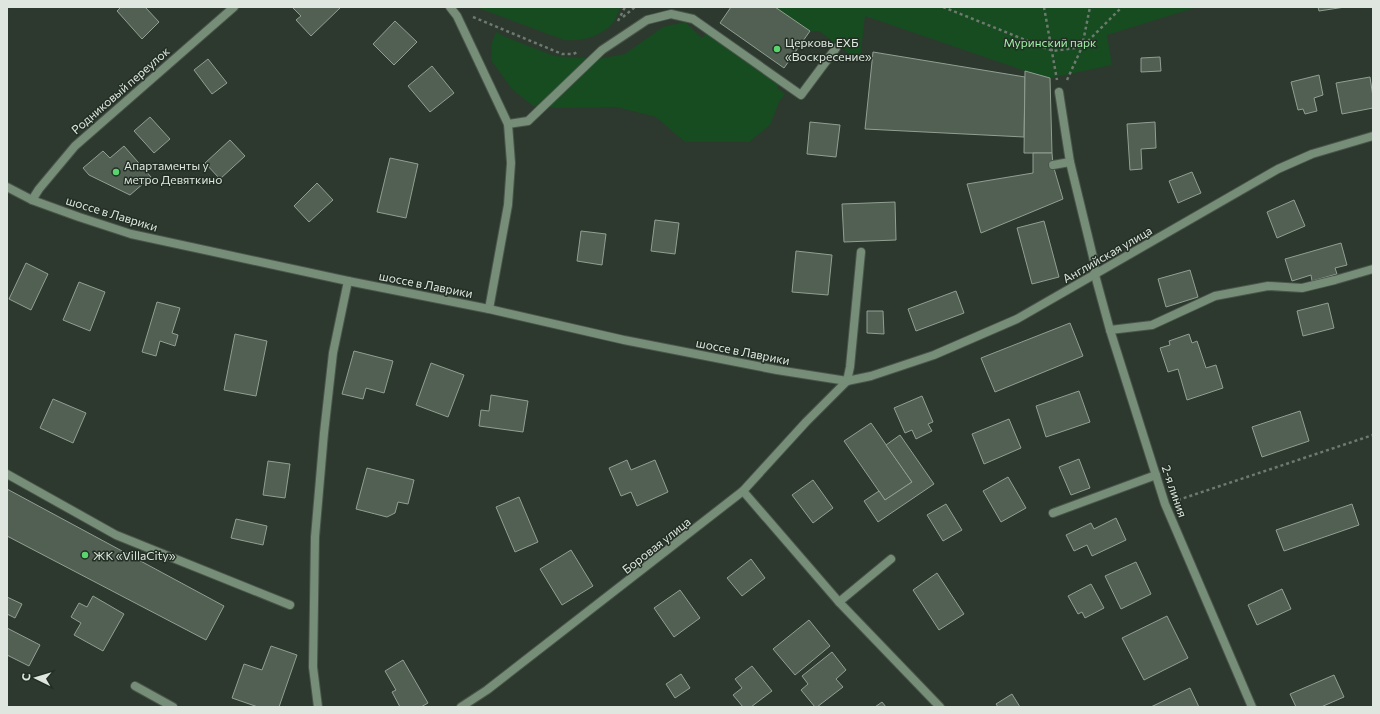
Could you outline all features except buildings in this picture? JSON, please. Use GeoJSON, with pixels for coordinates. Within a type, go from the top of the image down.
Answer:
{"type":"FeatureCollection","features":[{"type":"Feature","properties":{"kind":"street","name":"Родниковый переулок"},"geometry":{"type":"LineString","coordinates":[[32,200],[39,189],[75,146],[234,7]]}},
{"type":"Feature","properties":{"kind":"street"},"geometry":{"type":"LineString","coordinates":[[450,7],[457,16],[508,124],[511,163],[508,205],[489,309]]}},
{"type":"Feature","properties":{"kind":"street"},"geometry":{"type":"LineString","coordinates":[[508,124],[528,121],[602,50],[647,20],[671,14],[693,18],[801,95],[836,48]]}},
{"type":"Feature","properties":{"kind":"street","name":"2-я линия"},"geometry":{"type":"LineString","coordinates":[[1059,92],[1070,162],[1094,261],[1095,275],[1110,330],[1165,504],[1252,707]]}},
{"type":"Feature","properties":{"kind":"street","name":"Английская улица"},"geometry":{"type":"LineString","coordinates":[[847,381],[871,376],[934,355],[1017,319],[1278,169],[1312,154],[1373,136]]}},
{"type":"Feature","properties":{"kind":"street"},"geometry":{"type":"LineString","coordinates":[[1053,165],[1070,162]]}},
{"type":"Feature","properties":{"kind":"street","name":"шоссе в Лаврики"},"geometry":{"type":"LineString","coordinates":[[7,187],[32,200],[131,234],[348,281],[489,309],[624,340],[776,370],[847,381]]}},
{"type":"Feature","properties":{"kind":"street"},"geometry":{"type":"LineString","coordinates":[[847,381],[850,367],[861,252]]}},
{"type":"Feature","properties":{"kind":"street"},"geometry":{"type":"LineString","coordinates":[[1110,330],[1152,325],[1214,296],[1268,286],[1302,288],[1373,269]]}},
{"type":"Feature","properties":{"kind":"street"},"geometry":{"type":"LineString","coordinates":[[318,707],[313,667],[315,537],[324,433],[333,354],[348,281]]}},
{"type":"Feature","properties":{"kind":"street","name":"Боровая улица"},"geometry":{"type":"LineString","coordinates":[[461,707],[499,681],[743,491],[806,422],[847,381]]}},
{"type":"Feature","properties":{"kind":"street"},"geometry":{"type":"LineString","coordinates":[[7,474],[116,534],[290,605]]}},
{"type":"Feature","properties":{"kind":"street"},"geometry":{"type":"LineString","coordinates":[[1053,513],[1156,475]]}},
{"type":"Feature","properties":{"kind":"street"},"geometry":{"type":"LineString","coordinates":[[743,491],[839,602],[940,707]]}},
{"type":"Feature","properties":{"kind":"street"},"geometry":{"type":"LineString","coordinates":[[839,602],[891,559]]}},
{"type":"Feature","properties":{"kind":"street"},"geometry":{"type":"LineString","coordinates":[[135,686],[173,707]]}},
{"type":"Feature","properties":{"kind":"path"},"geometry":{"type":"LineString","coordinates":[[618,21],[625,7]]}},
{"type":"Feature","properties":{"kind":"path"},"geometry":{"type":"LineString","coordinates":[[612,26],[635,7]]}},
{"type":"Feature","properties":{"kind":"path"},"geometry":{"type":"LineString","coordinates":[[943,7],[1053,51],[1082,47],[1122,7]]}},
{"type":"Feature","properties":{"kind":"path"},"geometry":{"type":"LineString","coordinates":[[1044,7],[1053,51],[1059,92]]}},
{"type":"Feature","properties":{"kind":"path"},"geometry":{"type":"LineString","coordinates":[[1059,92],[1067,81],[1082,47],[1090,7]]}},
{"type":"Feature","properties":{"kind":"path"},"geometry":{"type":"LineString","coordinates":[[457,16],[464,14],[562,54],[573,54],[582,50],[577,57]]}},
{"type":"Feature","properties":{"kind":"path"},"geometry":{"type":"LineString","coordinates":[[1165,504],[1373,435]]}},
{"type":"Feature","properties":{"kind":"green space"},"geometry":{"type":"Polygon","coordinates":[[[476,7],[621,7],[613,22],[601,33],[590,38],[564,40],[476,7]]]}},
{"type":"Feature","properties":{"kind":"green space","name":"Муринский парк"},"geometry":{"type":"Polygon","coordinates":[[[775,7],[1197,7],[1107,35],[1112,65],[1050,78],[1025,71],[865,16],[860,59],[855,58],[819,31],[810,31],[775,7]]]}},
{"type":"Feature","properties":{"kind":"green space"},"geometry":{"type":"Polygon","coordinates":[[[685,22],[702,38],[709,30],[782,81],[777,88],[785,94],[779,102],[770,125],[749,142],[685,142],[656,117],[616,107],[558,108],[533,106],[512,89],[491,60],[492,43],[496,32],[554,56],[598,59],[625,54],[663,27],[685,22]]]}},
{"type":"Feature","properties":{"kind":"place","name":"Церковь ЕХБ «Воскресение»"},"geometry":{"type":"Point","coordinates":[777,49]}},
{"type":"Feature","properties":{"kind":"place","name":"Апартаменты у метро Девяткино"},"geometry":{"type":"Point","coordinates":[116,172]}},
{"type":"Feature","properties":{"kind":"place","name":"ЖК «VillaCity»"},"geometry":{"type":"Point","coordinates":[85,555]}}]}
